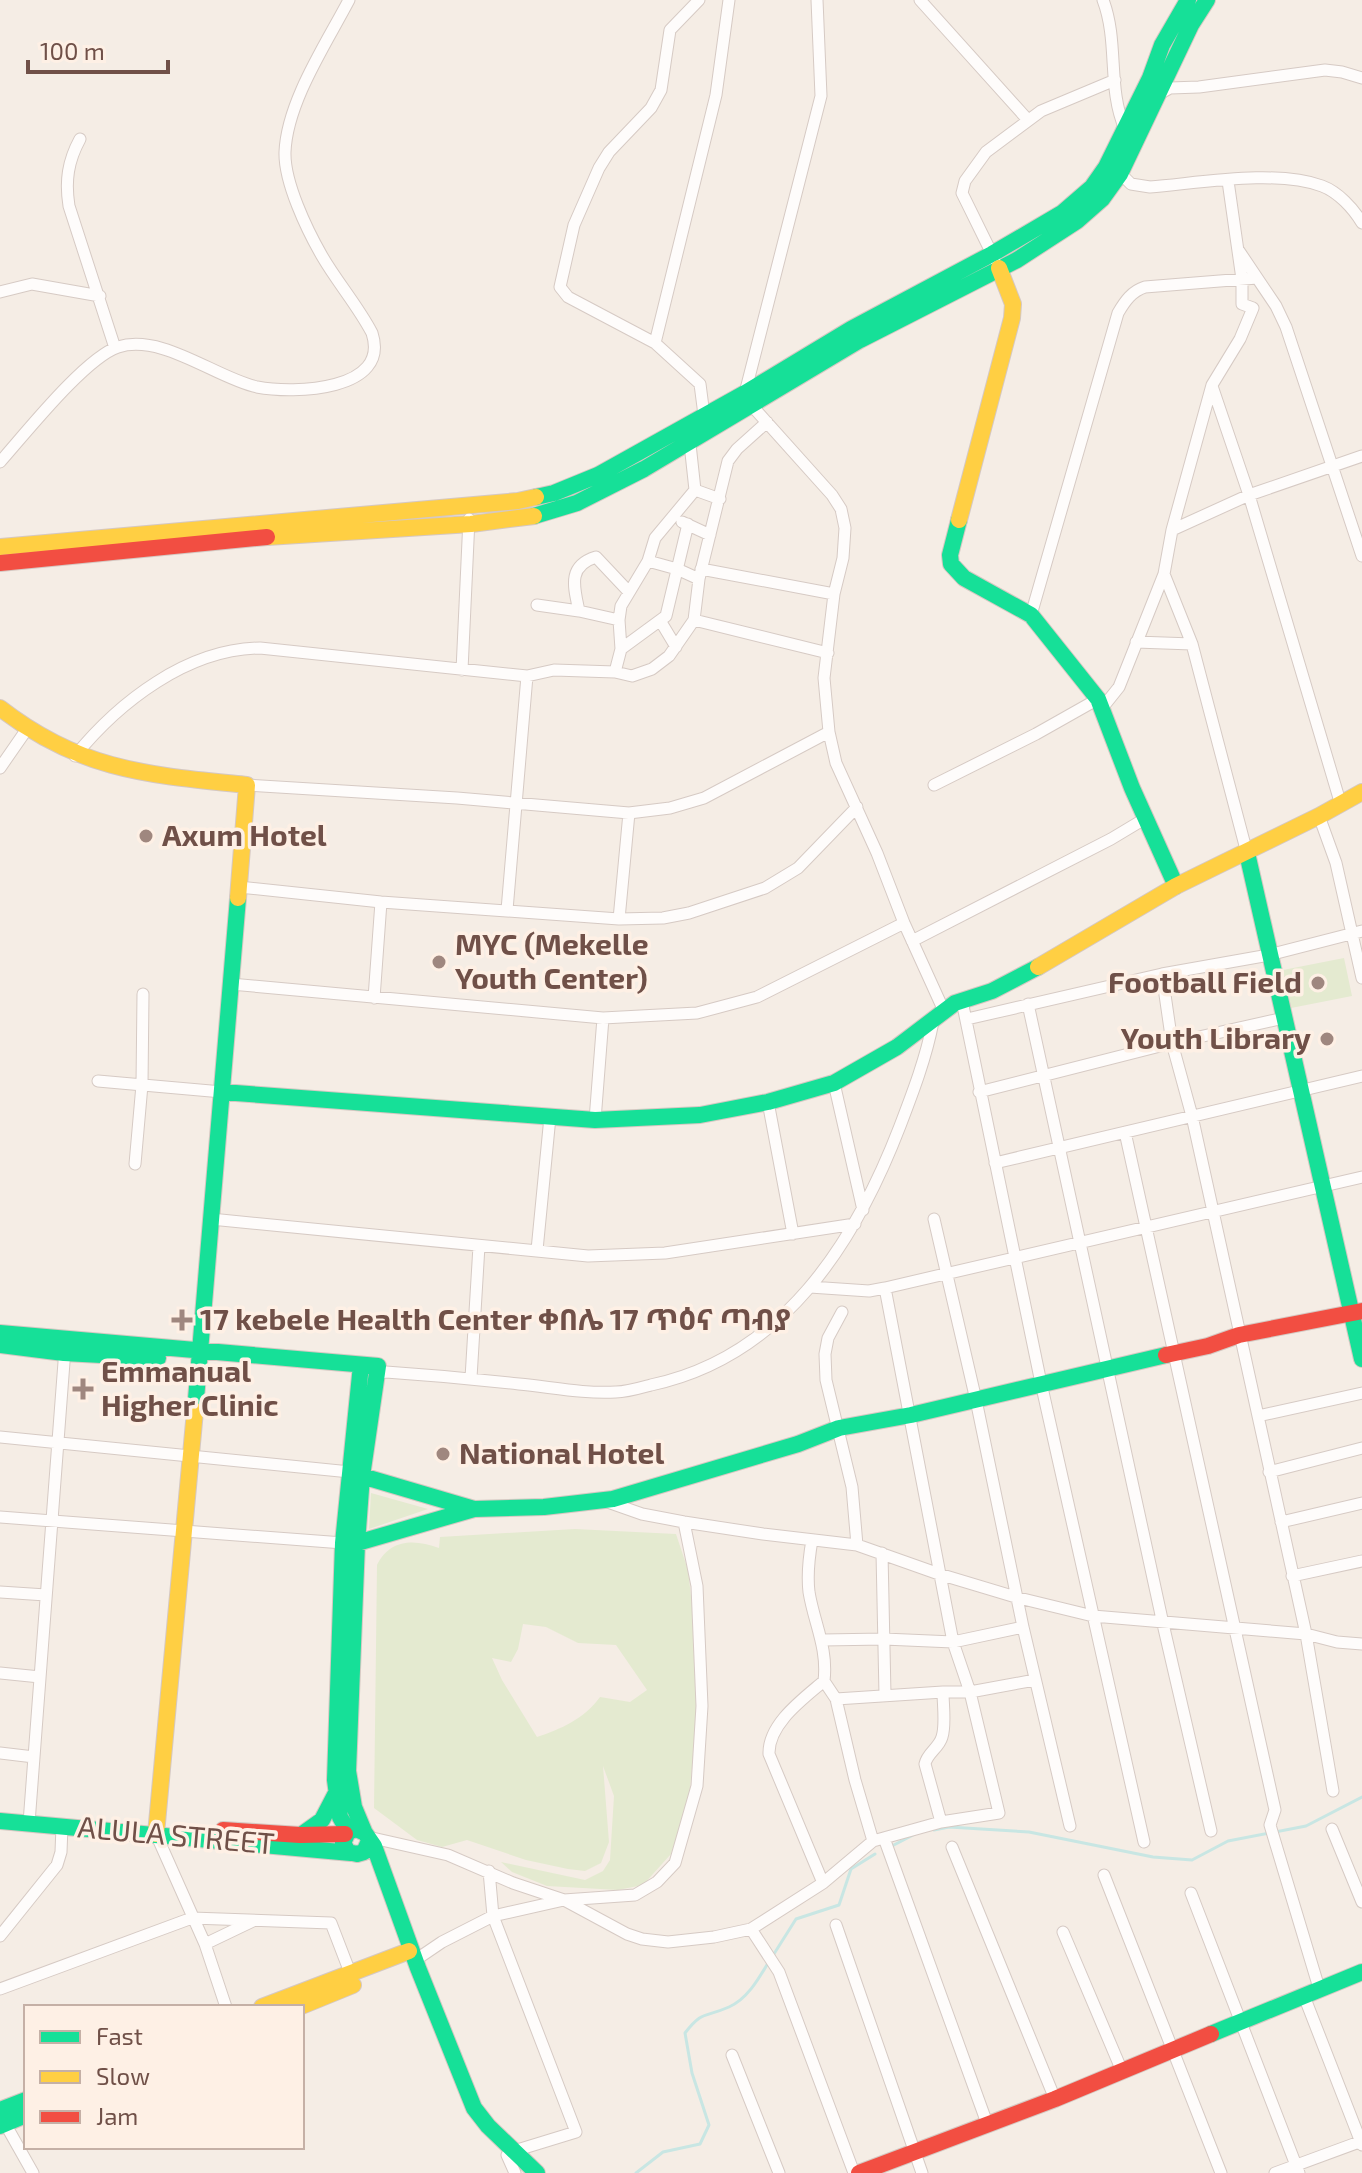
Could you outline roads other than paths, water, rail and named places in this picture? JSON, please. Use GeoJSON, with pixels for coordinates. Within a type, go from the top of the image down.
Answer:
{"type":"FeatureCollection","features":[{"type":"Feature","properties":{"kind":"street"},"geometry":{"type":"LineString","coordinates":[[0,462],[65,389],[115,348],[158,348],[245,383],[274,389],[306,388],[346,381],[373,363],[376,349],[372,333],[309,231],[285,156],[287,132],[305,85],[349,0]]}},
{"type":"Feature","properties":{"kind":"street"},"geometry":{"type":"LineString","coordinates":[[699,0],[670,30],[661,90],[651,108],[609,152],[599,168],[574,225],[560,287],[568,297],[655,343],[700,384],[704,415]]}},
{"type":"Feature","properties":{"kind":"street"},"geometry":{"type":"LineString","coordinates":[[655,343],[716,95],[729,0]]}},
{"type":"Feature","properties":{"kind":"street"},"geometry":{"type":"LineString","coordinates":[[749,400],[821,96],[817,0]]}},
{"type":"Feature","properties":{"kind":"street"},"geometry":{"type":"LineString","coordinates":[[920,0],[1028,120]]}},
{"type":"Feature","properties":{"kind":"street"},"geometry":{"type":"LineString","coordinates":[[1103,0],[1112,34],[1116,102],[1125,130]]}},
{"type":"Feature","properties":{"kind":"street"},"geometry":{"type":"LineString","coordinates":[[0,547],[404,513],[532,516],[583,501],[690,444],[749,400],[888,317],[1078,222],[1109,191],[1125,130],[1162,45],[1188,0]]}},
{"type":"Feature","properties":{"kind":"street"},"geometry":{"type":"LineString","coordinates":[[1115,168],[1161,93],[1191,25],[1207,0]]}},
{"type":"Feature","properties":{"kind":"street"},"geometry":{"type":"LineString","coordinates":[[1161,93],[1170,88],[1325,70],[1362,78]]}},
{"type":"Feature","properties":{"kind":"street"},"geometry":{"type":"LineString","coordinates":[[1115,80],[1041,111],[986,152],[965,181],[962,193],[1013,304],[1012,318],[950,555],[951,564],[964,578],[1031,615],[1100,703],[1176,886]]}},
{"type":"Feature","properties":{"kind":"street"},"geometry":{"type":"LineString","coordinates":[[80,139],[68,166],[69,206],[115,348]]}},
{"type":"Feature","properties":{"kind":"street"},"geometry":{"type":"LineString","coordinates":[[1115,168],[1131,184],[1150,187],[1273,178],[1299,180],[1324,187],[1340,197],[1362,223]]}},
{"type":"Feature","properties":{"kind":"street"},"geometry":{"type":"LineString","coordinates":[[934,785],[1100,703],[1119,687],[1164,574],[1172,530],[1212,385],[1240,339],[1253,308],[1242,304],[1242,279],[1228,181]]}},
{"type":"Feature","properties":{"kind":"street"},"geometry":{"type":"LineString","coordinates":[[1236,247],[1282,317],[1362,556]]}},
{"type":"Feature","properties":{"kind":"street"},"geometry":{"type":"LineString","coordinates":[[1031,615],[1123,304],[1145,287],[1257,278]]}},
{"type":"Feature","properties":{"kind":"street"},"geometry":{"type":"LineString","coordinates":[[0,292],[32,284],[100,296]]}},
{"type":"Feature","properties":{"kind":"street"},"geometry":{"type":"LineString","coordinates":[[1212,385],[1249,495],[1341,805]]}},
{"type":"Feature","properties":{"kind":"street"},"geometry":{"type":"LineString","coordinates":[[0,563],[469,515],[567,489],[598,475],[704,415],[749,400]]}},
{"type":"Feature","properties":{"kind":"street"},"geometry":{"type":"LineString","coordinates":[[0,1345],[200,1355],[618,1392],[682,1379],[735,1353],[769,1327],[810,1287],[843,1246],[889,1155],[939,1017],[912,941],[836,763],[829,732],[824,702],[834,594],[843,558],[845,528],[841,509],[749,400]]}},
{"type":"Feature","properties":{"kind":"street"},"geometry":{"type":"LineString","coordinates":[[75,756],[108,719],[177,670],[203,658],[242,649],[260,648],[527,676],[554,670],[615,672],[632,676],[642,674],[669,656],[694,620],[700,574],[728,461],[767,422]]}},
{"type":"Feature","properties":{"kind":"street"},"geometry":{"type":"LineString","coordinates":[[615,672],[621,649],[621,606],[648,561],[655,538],[695,490],[690,444]]}},
{"type":"Feature","properties":{"kind":"street"},"geometry":{"type":"LineString","coordinates":[[1172,530],[1249,495],[1362,456]]}},
{"type":"Feature","properties":{"kind":"street"},"geometry":{"type":"LineString","coordinates":[[695,490],[720,499]]}},
{"type":"Feature","properties":{"kind":"street"},"geometry":{"type":"LineString","coordinates":[[462,670],[469,515]]}},
{"type":"Feature","properties":{"kind":"street"},"geometry":{"type":"LineString","coordinates":[[670,518],[710,535]]}},
{"type":"Feature","properties":{"kind":"street"},"geometry":{"type":"LineString","coordinates":[[621,649],[661,622],[668,609],[688,524]]}},
{"type":"Feature","properties":{"kind":"street"},"geometry":{"type":"LineString","coordinates":[[579,611],[572,581],[578,567],[590,559],[596,557],[629,592]]}},
{"type":"Feature","properties":{"kind":"street"},"geometry":{"type":"LineString","coordinates":[[648,561],[700,574],[834,594]]}},
{"type":"Feature","properties":{"kind":"street"},"geometry":{"type":"LineString","coordinates":[[1164,574],[1192,644],[1247,853],[1322,1186],[1357,1312],[1362,1359]]}},
{"type":"Feature","properties":{"kind":"street"},"geometry":{"type":"LineString","coordinates":[[537,605],[619,620]]}},
{"type":"Feature","properties":{"kind":"street"},"geometry":{"type":"LineString","coordinates":[[694,620],[828,653]]}},
{"type":"Feature","properties":{"kind":"street"},"geometry":{"type":"LineString","coordinates":[[661,622],[676,647]]}},
{"type":"Feature","properties":{"kind":"street"},"geometry":{"type":"LineString","coordinates":[[1136,642],[1192,644]]}},
{"type":"Feature","properties":{"kind":"street"},"geometry":{"type":"LineString","coordinates":[[507,910],[527,676]]}},
{"type":"Feature","properties":{"kind":"street"},"geometry":{"type":"LineString","coordinates":[[0,708],[27,729],[75,756],[138,773],[247,785],[629,813],[670,808],[704,798],[829,732]]}},
{"type":"Feature","properties":{"kind":"street"},"geometry":{"type":"LineString","coordinates":[[0,768],[27,729]]}},
{"type":"Feature","properties":{"kind":"street"},"geometry":{"type":"LineString","coordinates":[[225,2005],[205,1944],[156,1829],[192,1455],[247,785]]}},
{"type":"Feature","properties":{"kind":"street"},"geometry":{"type":"LineString","coordinates":[[98,1081],[595,1120],[700,1115],[768,1102],[834,1083],[962,1001],[992,991],[1060,955],[1176,886],[1247,853],[1362,792]]}},
{"type":"Feature","properties":{"kind":"street"},"geometry":{"type":"LineString","coordinates":[[239,887],[381,902],[619,919],[663,918],[689,913],[765,888],[798,868],[857,807]]}},
{"type":"Feature","properties":{"kind":"street"},"geometry":{"type":"LineString","coordinates":[[619,919],[629,813]]}},
{"type":"Feature","properties":{"kind":"street"},"geometry":{"type":"LineString","coordinates":[[1319,816],[1357,932],[1362,978]]}},
{"type":"Feature","properties":{"kind":"street"},"geometry":{"type":"LineString","coordinates":[[912,941],[1146,818]]}},
{"type":"Feature","properties":{"kind":"street"},"geometry":{"type":"LineString","coordinates":[[374,998],[381,902]]}},
{"type":"Feature","properties":{"kind":"street"},"geometry":{"type":"LineString","coordinates":[[231,984],[603,1018],[697,1013],[757,997],[904,923]]}},
{"type":"Feature","properties":{"kind":"street"},"geometry":{"type":"LineString","coordinates":[[967,1019],[1162,974],[1269,955],[1357,932]]}},
{"type":"Feature","properties":{"kind":"street"},"geometry":{"type":"LineString","coordinates":[[1162,974],[1172,1043],[1192,1116],[1306,1634],[1333,1791]]}},
{"type":"Feature","properties":{"kind":"street"},"geometry":{"type":"LineString","coordinates":[[135,1164],[142,1085],[143,994]]}},
{"type":"Feature","properties":{"kind":"street"},"geometry":{"type":"LineString","coordinates":[[962,1001],[1041,1383],[1144,1842]]}},
{"type":"Feature","properties":{"kind":"street"},"geometry":{"type":"LineString","coordinates":[[1028,1004],[1211,1831]]}},
{"type":"Feature","properties":{"kind":"street"},"geometry":{"type":"LineString","coordinates":[[595,1120],[603,1018]]}},
{"type":"Feature","properties":{"kind":"street"},"geometry":{"type":"LineString","coordinates":[[979,1092],[1284,1018]]}},
{"type":"Feature","properties":{"kind":"street"},"geometry":{"type":"LineString","coordinates":[[995,1163],[1362,1076]]}},
{"type":"Feature","properties":{"kind":"street"},"geometry":{"type":"LineString","coordinates":[[834,1083],[863,1210]]}},
{"type":"Feature","properties":{"kind":"street"},"geometry":{"type":"LineString","coordinates":[[768,1102],[793,1234]]}},
{"type":"Feature","properties":{"kind":"street"},"geometry":{"type":"LineString","coordinates":[[537,1250],[550,1117]]}},
{"type":"Feature","properties":{"kind":"street"},"geometry":{"type":"LineString","coordinates":[[1125,1132],[1275,1810],[1270,1825],[1312,1992],[1362,2142],[1297,2169],[1275,2173]]}},
{"type":"Feature","properties":{"kind":"street"},"geometry":{"type":"LineString","coordinates":[[810,1287],[869,1291],[885,1288],[1362,1177]]}},
{"type":"Feature","properties":{"kind":"street"},"geometry":{"type":"LineString","coordinates":[[211,1219],[588,1256],[665,1253],[855,1224]]}},
{"type":"Feature","properties":{"kind":"street"},"geometry":{"type":"LineString","coordinates":[[934,1219],[1070,1826]]}},
{"type":"Feature","properties":{"kind":"street"},"geometry":{"type":"LineString","coordinates":[[471,1378],[479,1246]]}},
{"type":"Feature","properties":{"kind":"street"},"geometry":{"type":"LineString","coordinates":[[526,2173],[474,2108],[408,1957],[377,1876],[368,1863],[343,1843],[359,1835],[448,1855],[564,1900],[627,1934],[668,1942],[751,1929],[823,1883],[878,1840],[941,1822],[999,1813],[970,1692],[953,1642],[885,1288]]}},
{"type":"Feature","properties":{"kind":"street"},"geometry":{"type":"LineString","coordinates":[[842,1312],[828,1338],[826,1380],[852,1487],[857,1545]]}},
{"type":"Feature","properties":{"kind":"street"},"geometry":{"type":"LineString","coordinates":[[0,1517],[350,1543],[474,1509],[544,1507],[635,1494],[798,1444],[839,1428],[976,1400],[1107,1367],[1208,1346],[1239,1335],[1357,1312]]}},
{"type":"Feature","properties":{"kind":"street"},"geometry":{"type":"LineString","coordinates":[[0,1333],[65,1347]]}},
{"type":"Feature","properties":{"kind":"street"},"geometry":{"type":"LineString","coordinates":[[29,1818],[65,1347]]}},
{"type":"Feature","properties":{"kind":"street"},"geometry":{"type":"LineString","coordinates":[[359,1835],[348,1771],[350,1543],[356,1474],[372,1370]]}},
{"type":"Feature","properties":{"kind":"street"},"geometry":{"type":"LineString","coordinates":[[1258,1416],[1362,1393]]}},
{"type":"Feature","properties":{"kind":"street"},"geometry":{"type":"LineString","coordinates":[[0,1437],[356,1474],[474,1509]]}},
{"type":"Feature","properties":{"kind":"street"},"geometry":{"type":"LineString","coordinates":[[1269,1472],[1362,1448]]}},
{"type":"Feature","properties":{"kind":"street"},"geometry":{"type":"LineString","coordinates":[[605,1500],[642,1514],[684,1522],[857,1545],[939,1574],[1093,1616],[1306,1634],[1362,1644]]}},
{"type":"Feature","properties":{"kind":"street"},"geometry":{"type":"LineString","coordinates":[[1281,1522],[1362,1503]]}},
{"type":"Feature","properties":{"kind":"street"},"geometry":{"type":"LineString","coordinates":[[268,2005],[351,1975],[432,1951],[442,1942],[493,1916],[564,1900],[627,1896],[657,1882],[675,1863],[697,1786],[702,1706],[697,1586],[684,1522]]}},
{"type":"Feature","properties":{"kind":"street"},"geometry":{"type":"LineString","coordinates":[[812,1540],[809,1590],[823,1640],[824,1681],[793,1709],[771,1737],[769,1754],[823,1883]]}},
{"type":"Feature","properties":{"kind":"street"},"geometry":{"type":"LineString","coordinates":[[882,1553],[885,1695]]}},
{"type":"Feature","properties":{"kind":"street"},"geometry":{"type":"LineString","coordinates":[[1292,1576],[1362,1561]]}},
{"type":"Feature","properties":{"kind":"street"},"geometry":{"type":"LineString","coordinates":[[0,1592],[46,1595]]}},
{"type":"Feature","properties":{"kind":"street"},"geometry":{"type":"LineString","coordinates":[[348,1617],[335,1795],[340,1817],[378,1858],[408,1957]]}},
{"type":"Feature","properties":{"kind":"street"},"geometry":{"type":"LineString","coordinates":[[823,1640],[953,1642],[1023,1627]]}},
{"type":"Feature","properties":{"kind":"street"},"geometry":{"type":"LineString","coordinates":[[0,1673],[40,1677]]}},
{"type":"Feature","properties":{"kind":"street"},"geometry":{"type":"LineString","coordinates":[[836,1699],[970,1692],[1035,1680]]}},
{"type":"Feature","properties":{"kind":"street"},"geometry":{"type":"LineString","coordinates":[[824,1681],[836,1699],[855,1780],[988,2126]]}},
{"type":"Feature","properties":{"kind":"street"},"geometry":{"type":"LineString","coordinates":[[941,1822],[925,1764],[944,1734],[943,1692]]}},
{"type":"Feature","properties":{"kind":"street"},"geometry":{"type":"LineString","coordinates":[[0,1753],[34,1757]]}},
{"type":"Feature","properties":{"kind":"street"},"geometry":{"type":"LineString","coordinates":[[300,1835],[322,1820],[335,1795]]}},
{"type":"Feature","properties":{"kind":"street","name":"ALULA STREET"},"geometry":{"type":"LineString","coordinates":[[2,1818],[156,1829],[354,1854]]}},
{"type":"Feature","properties":{"kind":"street","name":"ALULA STREET"},"geometry":{"type":"LineString","coordinates":[[29,1818],[62,1826],[359,1835]]}},
{"type":"Feature","properties":{"kind":"street"},"geometry":{"type":"LineString","coordinates":[[0,1936],[57,1865],[62,1826]]}},
{"type":"Feature","properties":{"kind":"street"},"geometry":{"type":"LineString","coordinates":[[1332,1829],[1362,1902]]}},
{"type":"Feature","properties":{"kind":"street"},"geometry":{"type":"LineString","coordinates":[[952,1847],[1055,2099]]}},
{"type":"Feature","properties":{"kind":"street"},"geometry":{"type":"LineString","coordinates":[[489,1871],[493,1916],[576,2132],[510,2153]]}},
{"type":"Feature","properties":{"kind":"street"},"geometry":{"type":"LineString","coordinates":[[1104,1875],[1221,2173]]}},
{"type":"Feature","properties":{"kind":"street"},"geometry":{"type":"LineString","coordinates":[[1191,1893],[1297,2169]]}},
{"type":"Feature","properties":{"kind":"street"},"geometry":{"type":"LineString","coordinates":[[0,1989],[192,1918],[331,1923],[351,1975]]}},
{"type":"Feature","properties":{"kind":"street"},"geometry":{"type":"LineString","coordinates":[[205,1944],[258,1919]]}},
{"type":"Feature","properties":{"kind":"street"},"geometry":{"type":"LineString","coordinates":[[836,1925],[922,2173]]}},
{"type":"Feature","properties":{"kind":"street"},"geometry":{"type":"LineString","coordinates":[[751,1929],[777,1968],[857,2173],[988,2126],[1362,1972]]}},
{"type":"Feature","properties":{"kind":"street"},"geometry":{"type":"LineString","coordinates":[[1063,1932],[1122,2071]]}},
{"type":"Feature","properties":{"kind":"street"},"geometry":{"type":"LineString","coordinates":[[303,2005],[408,1957]]}},
{"type":"Feature","properties":{"kind":"street"},"geometry":{"type":"LineString","coordinates":[[732,2055],[779,2173]]}},
{"type":"Feature","properties":{"kind":"street"},"geometry":{"type":"LineString","coordinates":[[1,2115],[24,2101]]}},
{"type":"Feature","properties":{"kind":"street"},"geometry":{"type":"LineString","coordinates":[[1,2115],[24,2115]]}},
{"type":"Feature","properties":{"kind":"street"},"geometry":{"type":"LineString","coordinates":[[1,2115],[33,2173]]}},
{"type":"Feature","properties":{"kind":"street"},"geometry":{"type":"LineString","coordinates":[[510,2153],[515,2173]]}},
{"type":"Feature","properties":{"kind":"street"},"geometry":{"type":"LineString","coordinates":[[510,2153],[537,2173]]}},
{"type":"Feature","properties":{"kind":"waterway"},"geometry":{"type":"LineString","coordinates":[[934,1830],[949,1827],[1029,1832],[1153,1857],[1192,1860],[1228,1841],[1306,1826],[1362,1797]]}},
{"type":"Feature","properties":{"kind":"waterway"},"geometry":{"type":"LineString","coordinates":[[890,1847],[915,1834]]}},
{"type":"Feature","properties":{"kind":"waterway"},"geometry":{"type":"LineString","coordinates":[[772,1957],[796,1919],[839,1905],[851,1869],[875,1854]]}},
{"type":"Feature","properties":{"kind":"waterway"},"geometry":{"type":"LineString","coordinates":[[636,2173],[663,2152],[700,2144],[709,2125],[692,2073],[685,2033],[700,2018],[729,2007],[747,1994],[768,1963]]}},
{"type":"Feature","properties":{"kind":"place","name":"Axum Hotel"},"geometry":{"type":"Point","coordinates":[146,836]}},
{"type":"Feature","properties":{"kind":"place","name":"MYC (Mekelle Youth Center)"},"geometry":{"type":"Point","coordinates":[439,962]}},
{"type":"Feature","properties":{"kind":"place","name":"Football Field"},"geometry":{"type":"Point","coordinates":[1318,983]}},
{"type":"Feature","properties":{"kind":"place","name":"Youth Library"},"geometry":{"type":"Point","coordinates":[1327,1039]}},
{"type":"Feature","properties":{"kind":"place","name":"17 kebele Health Center ቀበሌ 17 ጥዕና ጣብያ"},"geometry":{"type":"Point","coordinates":[182,1320]}},
{"type":"Feature","properties":{"kind":"place","name":"Emmanual Higher Clinic"},"geometry":{"type":"Point","coordinates":[83,1389]}},
{"type":"Feature","properties":{"kind":"place","name":"National Hotel"},"geometry":{"type":"Point","coordinates":[443,1454]}}]}
